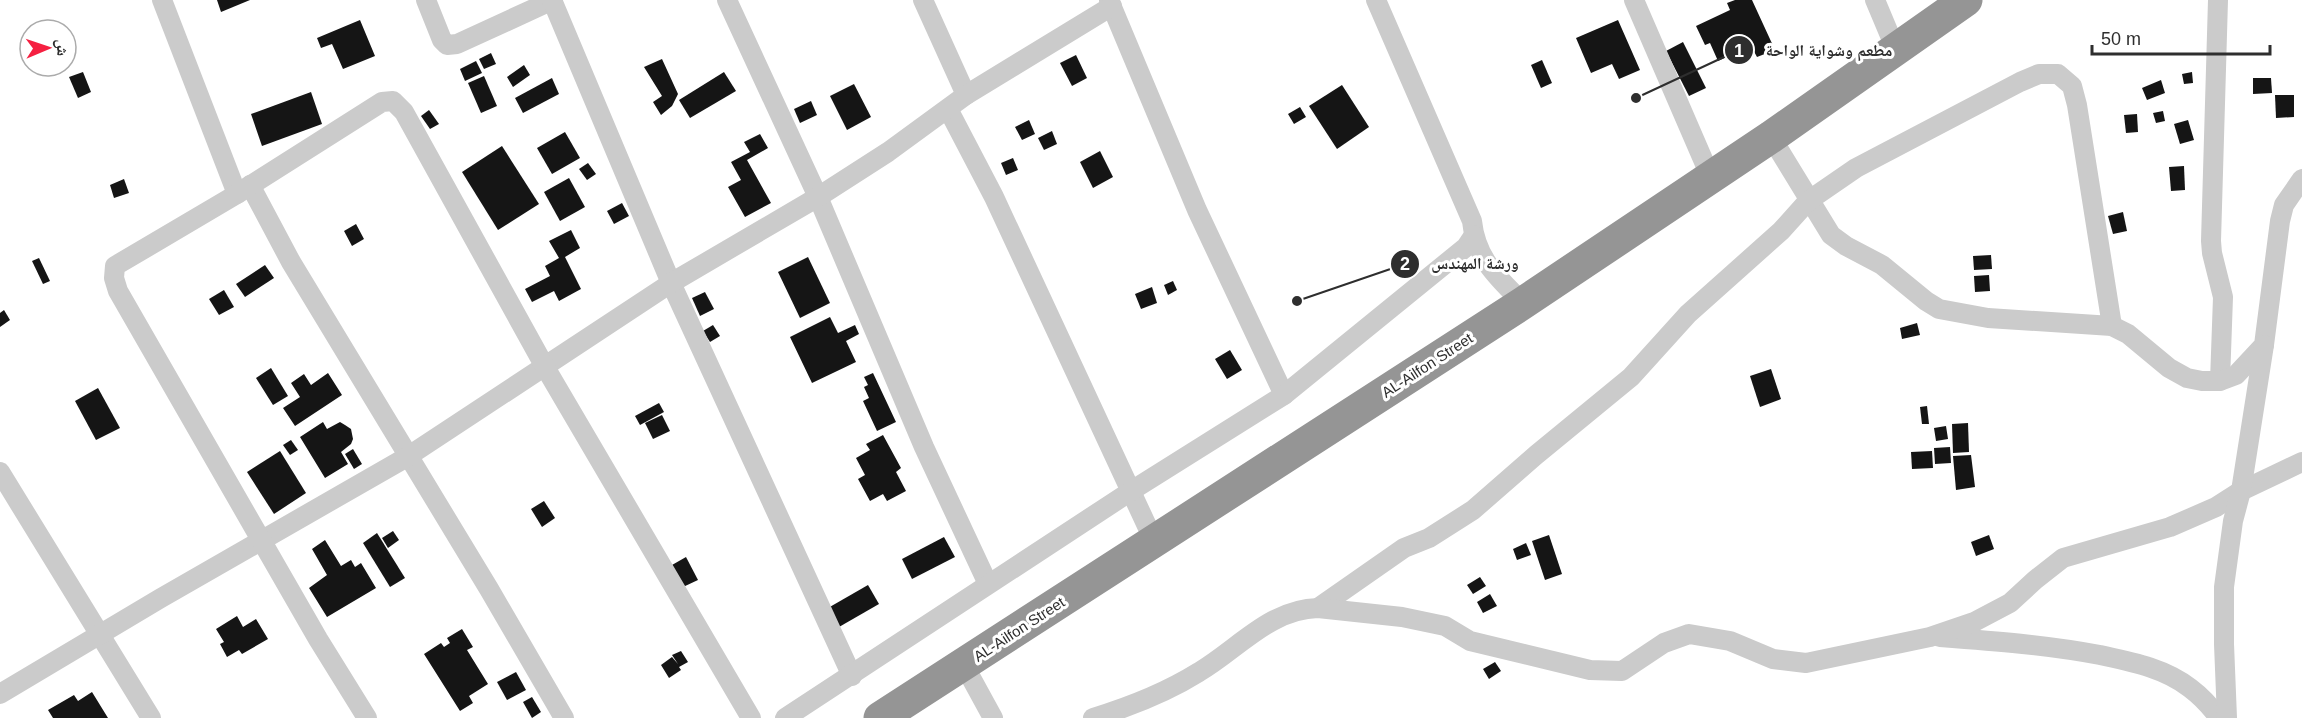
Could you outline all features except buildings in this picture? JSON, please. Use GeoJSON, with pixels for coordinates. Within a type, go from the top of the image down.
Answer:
{"type":"FeatureCollection","features":[{"type":"Feature","properties":{"kind":"highway","name":"AL-Ailfon Street"},"geometry":{"type":"LineString","coordinates":[[880,718],[1524,303],[1772,137],[1966,0]]}},
{"type":"Feature","properties":{"kind":"street"},"geometry":{"type":"LineString","coordinates":[[162,0],[243,190],[291,262],[489,589],[564,718]]}},
{"type":"Feature","properties":{"kind":"street"},"geometry":{"type":"LineString","coordinates":[[426,0],[442,40],[447,45],[457,44],[553,0],[671,283],[852,676]]}},
{"type":"Feature","properties":{"kind":"street"},"geometry":{"type":"LineString","coordinates":[[727,0],[818,197],[924,447],[988,584]]}},
{"type":"Feature","properties":{"kind":"street"},"geometry":{"type":"LineString","coordinates":[[922,0],[966,95]]}},
{"type":"Feature","properties":{"kind":"street"},"geometry":{"type":"LineString","coordinates":[[1376,0],[1473,221],[1474,235],[1490,271],[1524,303]]}},
{"type":"Feature","properties":{"kind":"street"},"geometry":{"type":"LineString","coordinates":[[1634,0],[1711,178]]}},
{"type":"Feature","properties":{"kind":"street"},"geometry":{"type":"LineString","coordinates":[[1875,0],[1896,50]]}},
{"type":"Feature","properties":{"kind":"street"},"geometry":{"type":"LineString","coordinates":[[2218,0],[2211,240],[2223,297],[2220,381]]}},
{"type":"Feature","properties":{"kind":"street"},"geometry":{"type":"LineString","coordinates":[[0,694],[99,634],[407,457],[671,283],[818,197],[888,152],[966,95],[1111,3],[1197,210],[1284,395]]}},
{"type":"Feature","properties":{"kind":"street"},"geometry":{"type":"LineString","coordinates":[[1318,608],[1404,548],[1429,538],[1473,510],[1631,377],[1688,314],[1781,231],[1808,201],[1856,168],[2020,81],[2039,74],[2058,74],[2072,86],[2077,105],[2112,326]]}},
{"type":"Feature","properties":{"kind":"street"},"geometry":{"type":"LineString","coordinates":[[367,718],[318,639],[169,381],[118,291],[114,278],[115,266],[243,190],[382,102],[393,101],[404,112],[545,367],[750,718]]}},
{"type":"Feature","properties":{"kind":"street"},"geometry":{"type":"LineString","coordinates":[[948,109],[994,197],[1154,541]]}},
{"type":"Feature","properties":{"kind":"street"},"geometry":{"type":"LineString","coordinates":[[1772,137],[1808,201],[1831,235],[1846,246],[1882,265],[1939,309],[1988,318],[2112,326],[2128,334],[2169,368],[2187,378],[2202,381],[2220,381],[2235,375],[2245,368],[2264,345]]}},
{"type":"Feature","properties":{"kind":"street"},"geometry":{"type":"LineString","coordinates":[[2227,718],[2224,587],[2264,345],[2280,221],[2284,205],[2302,179]]}},
{"type":"Feature","properties":{"kind":"street"},"geometry":{"type":"LineString","coordinates":[[785,718],[1131,491],[1284,395],[1466,247],[1474,235]]}},
{"type":"Feature","properties":{"kind":"street"},"geometry":{"type":"LineString","coordinates":[[1093,718],[1160,692],[1200,672],[1272,620],[1305,608],[1402,616],[1445,626],[1470,641],[1590,670],[1622,671],[1664,643],[1689,634],[1730,641],[1773,659],[1806,663],[1930,637],[1974,622],[2010,603],[2063,558],[2170,527],[2216,507],[2241,491],[2302,462]]}},
{"type":"Feature","properties":{"kind":"street"},"geometry":{"type":"LineString","coordinates":[[0,472],[151,718]]}},
{"type":"Feature","properties":{"kind":"street"},"geometry":{"type":"LineString","coordinates":[[1930,637],[2037,645],[2137,662],[2163,672],[2189,687],[2208,704],[2219,718]]}},
{"type":"Feature","properties":{"kind":"street"},"geometry":{"type":"LineString","coordinates":[[964,665],[993,718]]}},
{"type":"Feature","properties":{"kind":"place","name":"مطعم وشواية الواحة"},"geometry":{"type":"Point","coordinates":[1636,98]}},
{"type":"Feature","properties":{"kind":"place","name":"ورشة المهندس"},"geometry":{"type":"Point","coordinates":[1297,301]}}]}
